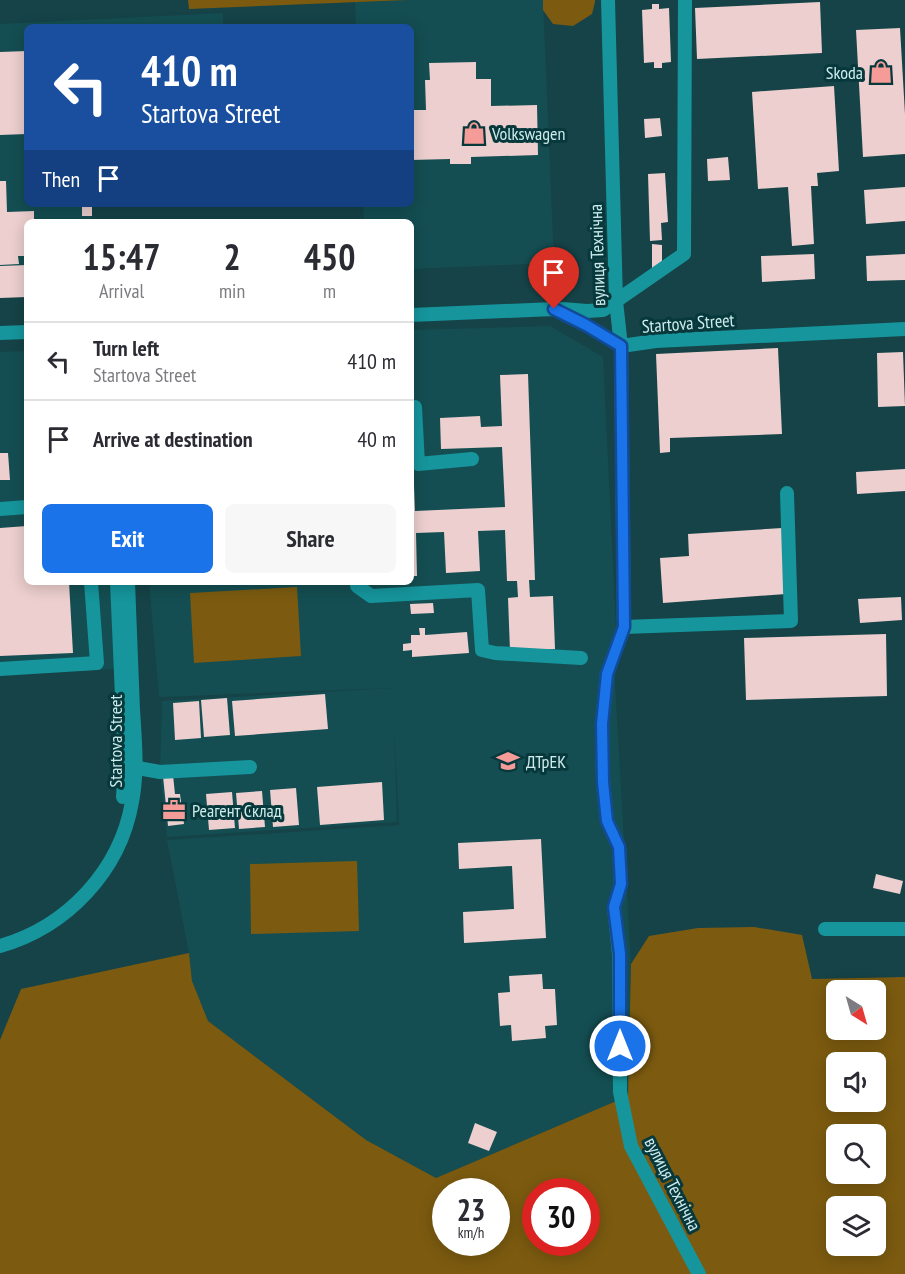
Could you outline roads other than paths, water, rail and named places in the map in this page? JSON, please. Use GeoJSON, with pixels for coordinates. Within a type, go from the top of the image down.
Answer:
{"type":"FeatureCollection","features":[{"type":"Feature","properties":{"kind":"street","name":"вулиця Технічна"},"geometry":{"type":"LineString","coordinates":[[608,0],[616,301],[621,346],[624,627],[607,674],[602,724],[603,782],[607,821],[619,847],[621,884],[614,907],[620,954],[620,1092],[631,1146],[699,1274]]}},
{"type":"Feature","properties":{"kind":"street"},"geometry":{"type":"LineString","coordinates":[[554,309],[603,310],[684,254],[685,0]]}},
{"type":"Feature","properties":{"kind":"street","name":"Startova Street"},"geometry":{"type":"LineString","coordinates":[[414,315],[554,309],[621,346],[656,341],[905,330]]}},
{"type":"Feature","properties":{"kind":"street"},"geometry":{"type":"LineString","coordinates":[[0,333],[24,332]]}},
{"type":"Feature","properties":{"kind":"street"},"geometry":{"type":"LineString","coordinates":[[414,406],[418,464],[472,459]]}},
{"type":"Feature","properties":{"kind":"street"},"geometry":{"type":"LineString","coordinates":[[624,627],[791,621],[787,494]]}},
{"type":"Feature","properties":{"kind":"street"},"geometry":{"type":"LineString","coordinates":[[0,509],[24,507]]}},
{"type":"Feature","properties":{"kind":"street"},"geometry":{"type":"LineString","coordinates":[[0,669],[97,663],[91,585]]}},
{"type":"Feature","properties":{"kind":"street","name":"Startova Street"},"geometry":{"type":"LineString","coordinates":[[0,946],[39,931],[67,913],[89,892],[110,861],[124,831],[132,801],[117,585]]}},
{"type":"Feature","properties":{"kind":"street","name":"Startova Street"},"geometry":{"type":"LineString","coordinates":[[123,797],[130,767],[128,585]]}},
{"type":"Feature","properties":{"kind":"street"},"geometry":{"type":"LineString","coordinates":[[357,585],[371,596],[478,590],[482,650],[495,653],[581,658]]}},
{"type":"Feature","properties":{"kind":"street"},"geometry":{"type":"LineString","coordinates":[[130,767],[160,772],[250,767]]}},
{"type":"Feature","properties":{"kind":"street"},"geometry":{"type":"LineString","coordinates":[[825,929],[905,929]]}},
{"type":"Feature","properties":{"kind":"place","name":"Skoda"},"geometry":{"type":"Point","coordinates":[881,72]}},
{"type":"Feature","properties":{"kind":"place","name":"Volkswagen"},"geometry":{"type":"Point","coordinates":[474,133]}},
{"type":"Feature","properties":{"kind":"place","name":"ДТрЕК"},"geometry":{"type":"Point","coordinates":[508,761]}},
{"type":"Feature","properties":{"kind":"place","name":"Реагент Склад"},"geometry":{"type":"Point","coordinates":[174,810]}}]}
